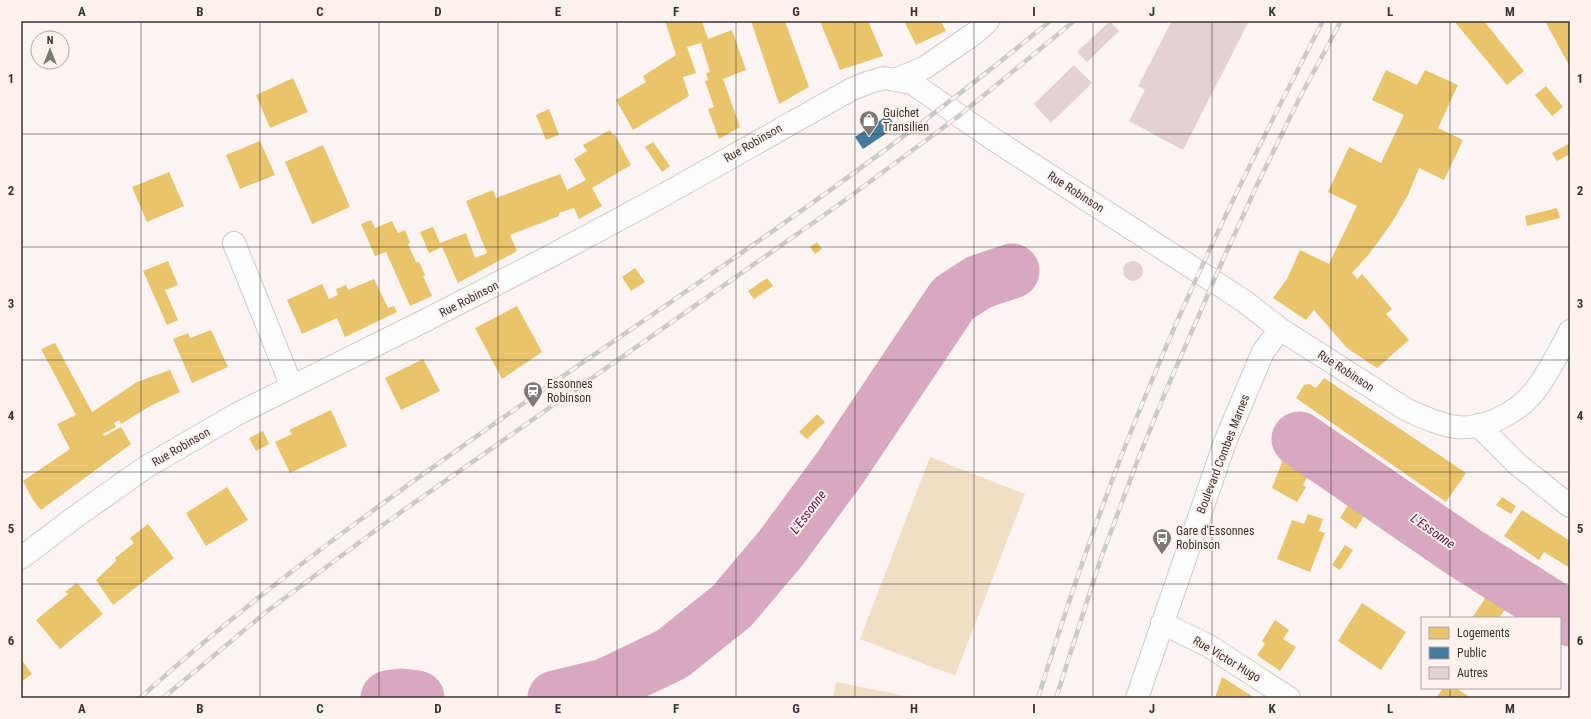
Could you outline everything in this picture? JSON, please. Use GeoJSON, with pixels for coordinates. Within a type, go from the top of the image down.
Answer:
{"type":"FeatureCollection","features":[{"type":"Feature","properties":{"kind":"street"},"geometry":{"type":"LineString","coordinates":[[897,80],[924,68],[975,33],[988,21]]}},
{"type":"Feature","properties":{"kind":"street","name":"Rue Robinson"},"geometry":{"type":"LineString","coordinates":[[21,558],[75,517],[146,467],[237,414],[545,260],[852,89],[866,82],[884,78],[912,83],[993,139],[1244,301],[1280,328],[1407,410],[1430,420],[1457,427],[1478,425],[1497,420],[1516,409],[1534,392],[1569,339]]}},
{"type":"Feature","properties":{"kind":"street"},"geometry":{"type":"LineString","coordinates":[[234,243],[292,387]]}},
{"type":"Feature","properties":{"kind":"street","name":"Boulevard Combes Marnes"},"geometry":{"type":"LineString","coordinates":[[1137,698],[1225,442],[1263,352],[1280,328]]}},
{"type":"Feature","properties":{"kind":"street"},"geometry":{"type":"LineString","coordinates":[[1478,425],[1517,464],[1570,506]]}},
{"type":"Feature","properties":{"kind":"street","name":"Rue Victor Hugo"},"geometry":{"type":"LineString","coordinates":[[1162,622],[1209,646],[1289,698]]}},
{"type":"Feature","properties":{"kind":"shaded area"},"geometry":{"type":"Polygon","coordinates":[[[930,457],[1025,494],[955,676],[860,639],[930,457]]]}},
{"type":"Feature","properties":{"kind":"shaded area"},"geometry":{"type":"Polygon","coordinates":[[[836,682],[916,698],[833,698],[836,682]]]}},
{"type":"Feature","properties":{"kind":"building: Logements"},"geometry":{"type":"Polygon","coordinates":[[[665,21],[702,21],[708,39],[732,30],[746,70],[723,79],[740,127],[719,139],[708,109],[714,107],[705,81],[708,80],[706,73],[710,72],[701,43],[687,47],[696,73],[683,77],[689,96],[633,130],[616,100],[646,82],[643,76],[676,55],[665,21]]]}},
{"type":"Feature","properties":{"kind":"building: Logements"},"geometry":{"type":"Polygon","coordinates":[[[751,21],[785,21],[809,87],[779,104],[751,21]]]}},
{"type":"Feature","properties":{"kind":"building: Logements"},"geometry":{"type":"Polygon","coordinates":[[[820,21],[868,21],[883,56],[840,70],[820,21]]]}},
{"type":"Feature","properties":{"kind":"building: Logements"},"geometry":{"type":"Polygon","coordinates":[[[904,21],[941,21],[946,31],[916,45],[904,21]]]}},
{"type":"Feature","properties":{"kind":"building: Logements"},"geometry":{"type":"Polygon","coordinates":[[[1454,21],[1484,21],[1524,71],[1507,85],[1454,21]]]}},
{"type":"Feature","properties":{"kind":"building: Logements"},"geometry":{"type":"Polygon","coordinates":[[[1545,21],[1570,21],[1570,67],[1545,21]]]}},
{"type":"Feature","properties":{"kind":"building: Logements"},"geometry":{"type":"Polygon","coordinates":[[[1386,70],[1417,85],[1425,70],[1458,85],[1438,128],[1463,140],[1444,180],[1419,168],[1408,195],[1391,224],[1369,254],[1352,273],[1357,279],[1362,274],[1392,309],[1386,314],[1409,340],[1377,368],[1347,348],[1314,310],[1306,320],[1273,298],[1287,279],[1300,250],[1329,264],[1357,206],[1328,192],[1349,147],[1381,163],[1404,115],[1372,100],[1386,70]]]}},
{"type":"Feature","properties":{"kind":"building: Logements"},"geometry":{"type":"Polygon","coordinates":[[[293,78],[308,112],[270,128],[256,95],[293,78]]]}},
{"type":"Feature","properties":{"kind":"building: Logements"},"geometry":{"type":"Polygon","coordinates":[[[1546,86],[1563,107],[1552,116],[1535,95],[1546,86]]]}},
{"type":"Feature","properties":{"kind":"building: Logements"},"geometry":{"type":"Polygon","coordinates":[[[549,109],[559,135],[546,140],[536,115],[549,109]]]}},
{"type":"Feature","properties":{"kind":"building: Logements"},"geometry":{"type":"Polygon","coordinates":[[[610,130],[612,135],[615,135],[631,165],[592,188],[602,206],[579,219],[574,208],[559,213],[559,216],[510,235],[517,251],[458,283],[442,247],[429,253],[420,232],[433,227],[440,243],[466,233],[475,258],[487,253],[466,201],[493,190],[496,198],[560,174],[567,190],[586,180],[574,159],[587,151],[583,145],[610,130]]]}},
{"type":"Feature","properties":{"kind":"building: Logements"},"geometry":{"type":"Polygon","coordinates":[[[260,141],[275,175],[240,189],[226,155],[260,141]]]}},
{"type":"Feature","properties":{"kind":"building: Logements"},"geometry":{"type":"Polygon","coordinates":[[[653,142],[670,166],[662,172],[645,147],[653,142]]]}},
{"type":"Feature","properties":{"kind":"building: Logements"},"geometry":{"type":"Polygon","coordinates":[[[1570,143],[1570,154],[1557,161],[1552,153],[1570,143]]]}},
{"type":"Feature","properties":{"kind":"building: Logements"},"geometry":{"type":"Polygon","coordinates":[[[323,145],[350,207],[312,224],[285,162],[323,145]]]}},
{"type":"Feature","properties":{"kind":"building: Logements"},"geometry":{"type":"Polygon","coordinates":[[[169,172],[184,206],[147,222],[132,187],[169,172]]]}},
{"type":"Feature","properties":{"kind":"building: Logements"},"geometry":{"type":"Polygon","coordinates":[[[1557,208],[1560,218],[1527,226],[1525,216],[1557,208]]]}},
{"type":"Feature","properties":{"kind":"building: Logements"},"geometry":{"type":"Polygon","coordinates":[[[371,220],[375,228],[392,221],[398,233],[405,230],[410,243],[408,244],[416,262],[419,262],[425,275],[423,276],[432,296],[410,306],[386,252],[375,256],[361,224],[371,220]]]}},
{"type":"Feature","properties":{"kind":"building: Logements"},"geometry":{"type":"Polygon","coordinates":[[[817,242],[822,249],[815,254],[810,247],[817,242]]]}},
{"type":"Feature","properties":{"kind":"building: Logements"},"geometry":{"type":"Polygon","coordinates":[[[168,261],[178,285],[165,290],[178,320],[167,325],[143,271],[168,261]]]}},
{"type":"Feature","properties":{"kind":"building: Logements"},"geometry":{"type":"Polygon","coordinates":[[[635,268],[645,282],[631,291],[622,277],[635,268]]]}},
{"type":"Feature","properties":{"kind":"building: Logements"},"geometry":{"type":"Polygon","coordinates":[[[767,278],[773,286],[754,299],[748,291],[767,278]]]}},
{"type":"Feature","properties":{"kind":"building: Logements"},"geometry":{"type":"Polygon","coordinates":[[[374,279],[388,308],[394,306],[397,312],[345,337],[337,318],[302,334],[287,300],[322,284],[329,299],[338,295],[336,289],[346,285],[348,290],[374,279]]]}},
{"type":"Feature","properties":{"kind":"building: Logements"},"geometry":{"type":"Polygon","coordinates":[[[517,306],[542,352],[502,379],[475,328],[517,306]]]}},
{"type":"Feature","properties":{"kind":"building: Logements"},"geometry":{"type":"Polygon","coordinates":[[[211,330],[228,367],[192,383],[173,339],[188,333],[190,338],[211,330]]]}},
{"type":"Feature","properties":{"kind":"building: Logements"},"geometry":{"type":"Polygon","coordinates":[[[55,343],[92,412],[137,382],[170,370],[180,392],[150,406],[121,424],[119,420],[114,423],[116,427],[103,434],[104,436],[121,427],[131,444],[41,510],[33,500],[23,481],[70,449],[57,424],[76,415],[41,349],[55,343]]]}},
{"type":"Feature","properties":{"kind":"building: Logements"},"geometry":{"type":"Polygon","coordinates":[[[423,359],[440,391],[401,410],[385,378],[423,359]]]}},
{"type":"Feature","properties":{"kind":"building: Logements"},"geometry":{"type":"Polygon","coordinates":[[[1324,378],[1466,473],[1446,502],[1296,398],[1304,385],[1309,384],[1316,388],[1324,378]]]}},
{"type":"Feature","properties":{"kind":"building: Logements"},"geometry":{"type":"Polygon","coordinates":[[[331,410],[347,446],[290,473],[275,442],[292,434],[289,430],[331,410]]]}},
{"type":"Feature","properties":{"kind":"building: Logements"},"geometry":{"type":"Polygon","coordinates":[[[817,414],[825,422],[807,439],[799,432],[817,414]]]}},
{"type":"Feature","properties":{"kind":"building: Logements"},"geometry":{"type":"Polygon","coordinates":[[[263,431],[269,444],[256,451],[249,438],[263,431]]]}},
{"type":"Feature","properties":{"kind":"building: Logements"},"geometry":{"type":"Polygon","coordinates":[[[1283,459],[1308,476],[1303,485],[1306,487],[1297,502],[1272,488],[1283,459]]]}},
{"type":"Feature","properties":{"kind":"building: Logements"},"geometry":{"type":"Polygon","coordinates":[[[227,487],[248,520],[206,546],[186,513],[227,487]]]}},
{"type":"Feature","properties":{"kind":"building: Logements"},"geometry":{"type":"Polygon","coordinates":[[[1502,497],[1516,506],[1511,514],[1496,505],[1502,497]]]}},
{"type":"Feature","properties":{"kind":"building: Logements"},"geometry":{"type":"Polygon","coordinates":[[[1348,505],[1364,516],[1356,529],[1340,518],[1348,505]]]}},
{"type":"Feature","properties":{"kind":"building: Logements"},"geometry":{"type":"Polygon","coordinates":[[[1522,510],[1570,541],[1570,568],[1544,552],[1539,560],[1504,536],[1522,510]]]}},
{"type":"Feature","properties":{"kind":"building: Logements"},"geometry":{"type":"Polygon","coordinates":[[[1308,514],[1323,519],[1319,531],[1325,533],[1310,572],[1277,559],[1292,520],[1304,524],[1308,514]]]}},
{"type":"Feature","properties":{"kind":"building: Logements"},"geometry":{"type":"Polygon","coordinates":[[[148,524],[174,558],[113,605],[96,580],[116,561],[115,558],[134,543],[130,538],[148,524]]]}},
{"type":"Feature","properties":{"kind":"building: Logements"},"geometry":{"type":"Polygon","coordinates":[[[1345,545],[1353,550],[1340,570],[1332,565],[1345,545]]]}},
{"type":"Feature","properties":{"kind":"building: Logements"},"geometry":{"type":"Polygon","coordinates":[[[77,583],[103,614],[60,649],[36,620],[68,594],[65,592],[77,583]]]}},
{"type":"Feature","properties":{"kind":"building: Logements"},"geometry":{"type":"Polygon","coordinates":[[[1486,597],[1505,609],[1500,617],[1473,617],[1486,597]]]}},
{"type":"Feature","properties":{"kind":"building: Logements"},"geometry":{"type":"Polygon","coordinates":[[[1362,603],[1406,632],[1381,670],[1338,641],[1362,603]]]}},
{"type":"Feature","properties":{"kind":"building: Logements"},"geometry":{"type":"Polygon","coordinates":[[[1275,620],[1289,630],[1283,639],[1296,647],[1280,671],[1257,655],[1265,644],[1262,641],[1275,620]]]}},
{"type":"Feature","properties":{"kind":"building: Logements"},"geometry":{"type":"Polygon","coordinates":[[[21,659],[32,674],[21,682],[21,659]]]}},
{"type":"Feature","properties":{"kind":"building: Logements"},"geometry":{"type":"Polygon","coordinates":[[[1222,677],[1255,698],[1215,698],[1222,677]]]}},
{"type":"Feature","properties":{"kind":"building: Logements"},"geometry":{"type":"Polygon","coordinates":[[[1442,689],[1458,689],[1471,698],[1436,698],[1442,689]]]}},
{"type":"Feature","properties":{"kind":"building: Public"},"geometry":{"type":"Polygon","coordinates":[[[888,115],[896,127],[863,149],[855,137],[888,115]]]}},
{"type":"Feature","properties":{"kind":"building: Autres"},"geometry":{"type":"Polygon","coordinates":[[[1110,21],[1119,31],[1087,62],[1077,52],[1110,21]]]}},
{"type":"Feature","properties":{"kind":"building: Autres"},"geometry":{"type":"Polygon","coordinates":[[[1172,21],[1249,21],[1183,150],[1129,121],[1145,90],[1138,86],[1172,21]]]}},
{"type":"Feature","properties":{"kind":"building: Autres"},"geometry":{"type":"Polygon","coordinates":[[[1074,65],[1092,83],[1051,123],[1034,104],[1074,65]]]}},
{"type":"Feature","properties":{"kind":"building: Autres"},"geometry":{"type":"Polygon","coordinates":[[[1133,261],[1140,264],[1143,271],[1140,278],[1133,281],[1126,278],[1123,271],[1126,264],[1133,261]]]}},
{"type":"Feature","properties":{"kind":"waterway","name":"L'Essonne"},"geometry":{"type":"LineString","coordinates":[[555,698],[605,686],[672,654],[732,606],[781,548],[840,468],[953,299],[979,282],[1012,271]]}},
{"type":"Feature","properties":{"kind":"waterway","name":"L'Essonne"},"geometry":{"type":"LineString","coordinates":[[1299,439],[1465,553],[1570,619]]}},
{"type":"Feature","properties":{"kind":"waterway","name":"L'Essonne"},"geometry":{"type":"LineString","coordinates":[[388,698],[401,696],[417,698]]}},
{"type":"Feature","properties":{"kind":"railway"},"geometry":{"type":"LineString","coordinates":[[140,698],[232,619],[327,544],[474,438],[725,265],[857,171],[987,72],[1050,21]]}},
{"type":"Feature","properties":{"kind":"railway"},"geometry":{"type":"LineString","coordinates":[[163,698],[266,612],[384,524],[837,206],[960,115],[1074,21]]}},
{"type":"Feature","properties":{"kind":"railway"},"geometry":{"type":"LineString","coordinates":[[1038,698],[1090,540],[1134,423],[1190,293],[1232,201],[1323,21]]}},
{"type":"Feature","properties":{"kind":"railway"},"geometry":{"type":"LineString","coordinates":[[1056,698],[1100,561],[1138,459],[1165,393],[1257,185],[1299,99],[1341,21]]}},
{"type":"Feature","properties":{"kind":"place","name":"Guichet Transilien"},"geometry":{"type":"Point","coordinates":[869,137]}},
{"type":"Feature","properties":{"kind":"place","name":"Essonnes Robinson"},"geometry":{"type":"Point","coordinates":[533,408]}},
{"type":"Feature","properties":{"kind":"place","name":"Gare d'Essonnes Robinson"},"geometry":{"type":"Point","coordinates":[1162,555]}}]}
